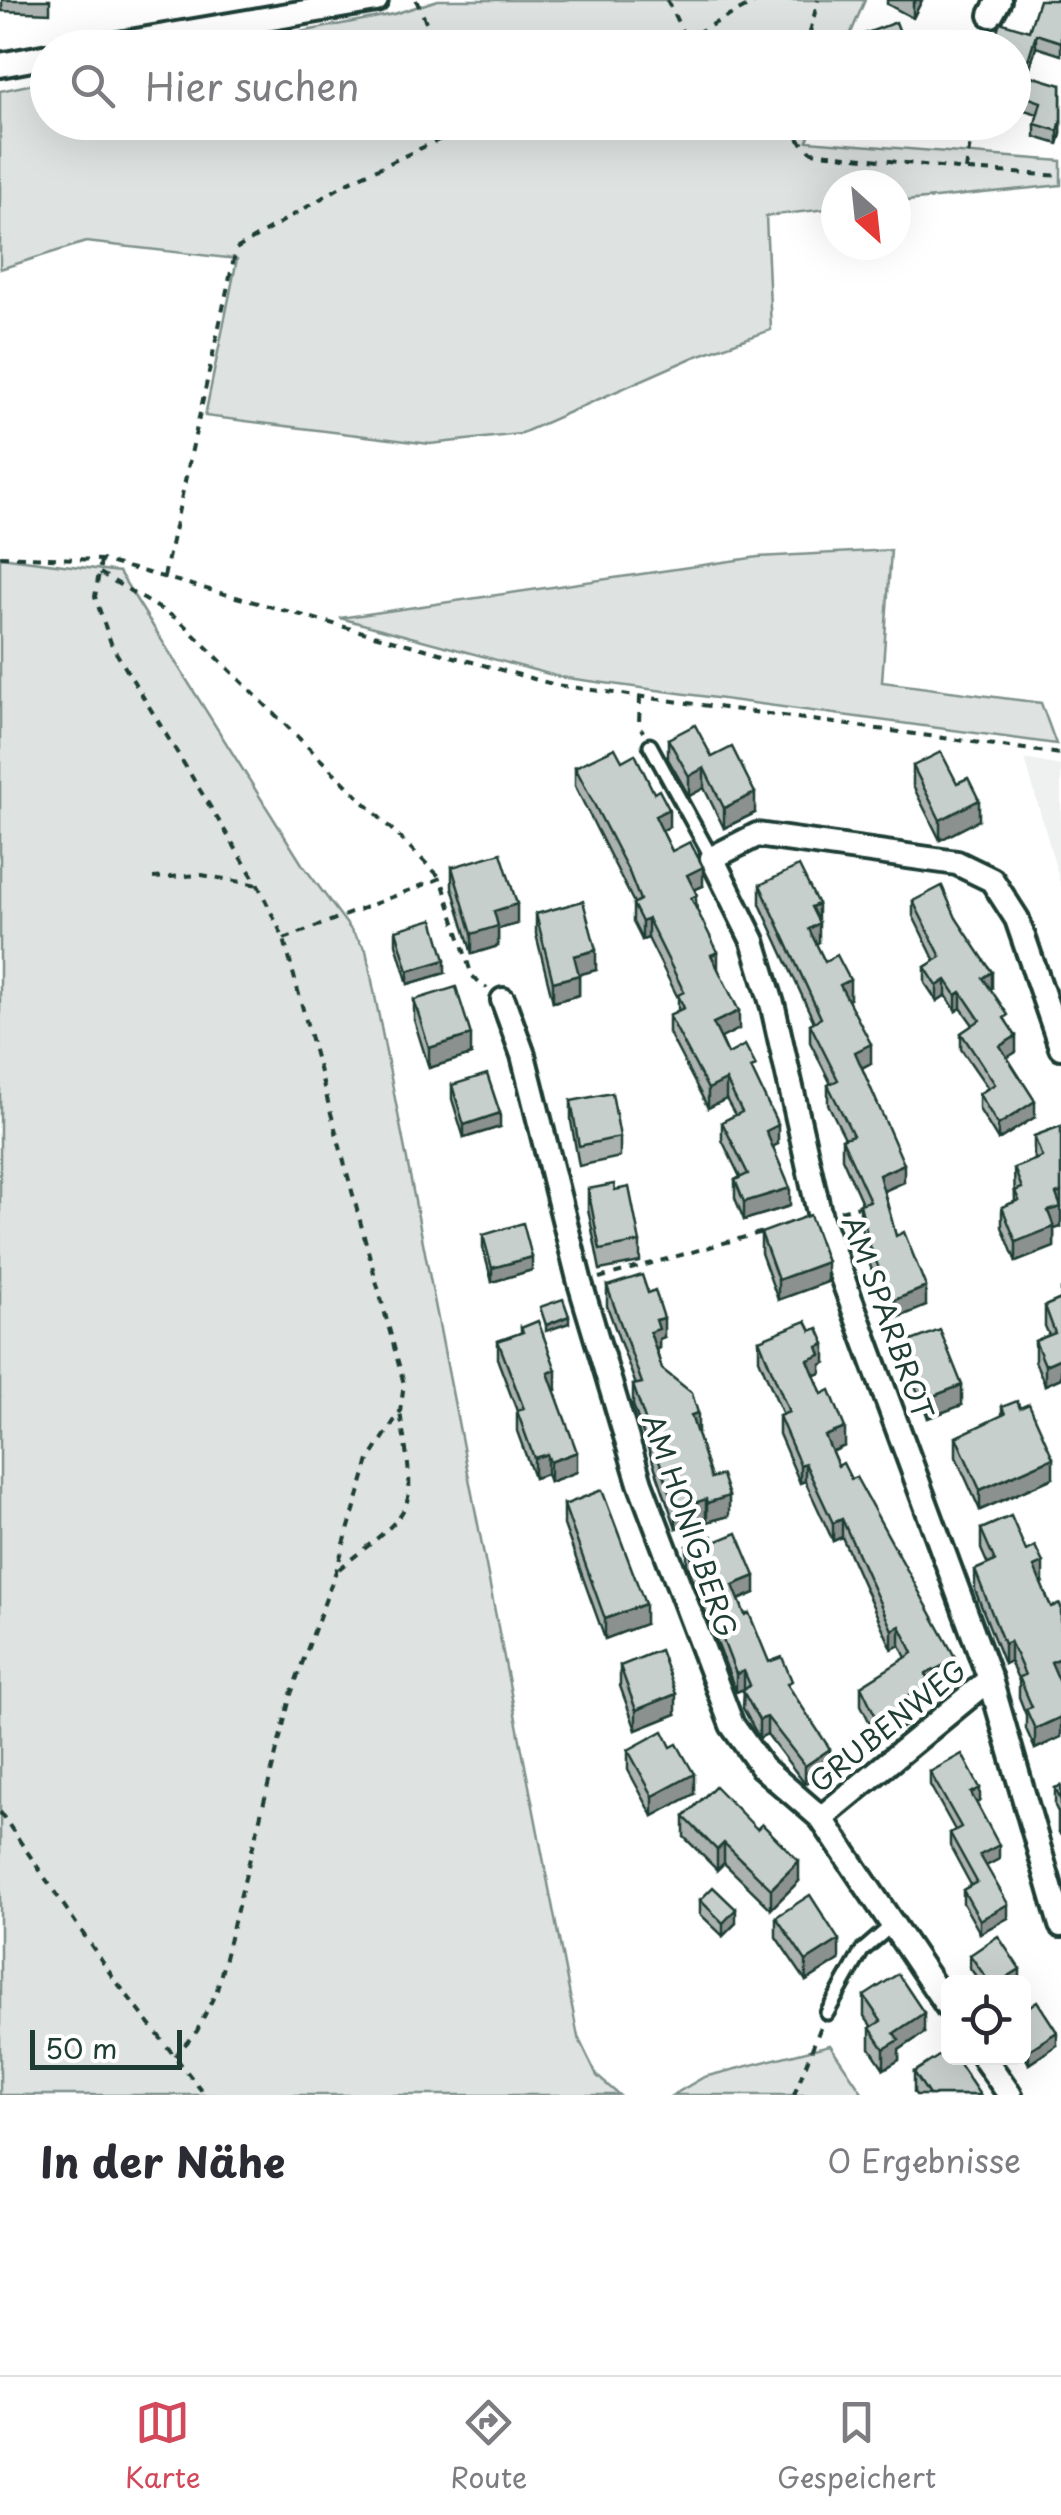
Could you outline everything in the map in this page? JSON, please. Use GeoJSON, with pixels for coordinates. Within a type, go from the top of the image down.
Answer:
{"type":"FeatureCollection","features":[{"type":"Feature","properties":{"kind":"street"},"geometry":{"type":"LineString","coordinates":[[200,30],[376,0]]}},
{"type":"Feature","properties":{"kind":"street"},"geometry":{"type":"LineString","coordinates":[[0,65],[30,59]]}},
{"type":"Feature","properties":{"kind":"street"},"geometry":{"type":"LineString","coordinates":[[712,858],[757,835],[956,863],[992,880],[1017,919],[1061,1048]]}},
{"type":"Feature","properties":{"kind":"street","name":"AM SPARBROT"},"geometry":{"type":"LineString","coordinates":[[712,858],[754,941],[773,1006],[820,1217],[990,1680],[1060,1919]]}},
{"type":"Feature","properties":{"kind":"street","name":"AM HONIGBERG"},"geometry":{"type":"LineString","coordinates":[[503,1000],[523,1054],[580,1284],[640,1482],[732,1725],[762,1767],[821,1818],[941,1997]]}},
{"type":"Feature","properties":{"kind":"street","name":"GRUBENWEG"},"geometry":{"type":"LineString","coordinates":[[821,1818],[990,1680]]}},
{"type":"Feature","properties":{"kind":"street"},"geometry":{"type":"LineString","coordinates":[[989,2065],[1010,2095]]}},
{"type":"Feature","properties":{"kind":"lane","name":"AM SPARBROT"},"geometry":{"type":"LineString","coordinates":[[650,745],[712,858]]}},
{"type":"Feature","properties":{"kind":"lane"},"geometry":{"type":"LineString","coordinates":[[826,2013],[862,1952],[892,1925]]}},
{"type":"Feature","properties":{"kind":"path"},"geometry":{"type":"LineString","coordinates":[[416,0],[430,30]]}},
{"type":"Feature","properties":{"kind":"path"},"geometry":{"type":"LineString","coordinates":[[667,0],[682,30]]}},
{"type":"Feature","properties":{"kind":"path"},"geometry":{"type":"LineString","coordinates":[[706,30],[759,0]]}},
{"type":"Feature","properties":{"kind":"path"},"geometry":{"type":"LineString","coordinates":[[810,30],[818,0]]}},
{"type":"Feature","properties":{"kind":"path"},"geometry":{"type":"LineString","coordinates":[[164,576],[236,248],[349,182],[439,140]]}},
{"type":"Feature","properties":{"kind":"path"},"geometry":{"type":"LineString","coordinates":[[799,140],[812,152],[966,170],[1061,176]]}},
{"type":"Feature","properties":{"kind":"path"},"geometry":{"type":"LineString","coordinates":[[966,170],[970,140]]}},
{"type":"Feature","properties":{"kind":"path"},"geometry":{"type":"LineString","coordinates":[[0,556],[101,560],[556,685],[1061,754]]}},
{"type":"Feature","properties":{"kind":"path"},"geometry":{"type":"LineString","coordinates":[[101,560],[95,597],[112,646],[258,886],[284,939],[404,1384],[400,1412],[412,1487],[404,1517],[336,1571]]}},
{"type":"Feature","properties":{"kind":"path"},"geometry":{"type":"LineString","coordinates":[[99,572],[179,620],[442,878],[472,976],[503,1000]]}},
{"type":"Feature","properties":{"kind":"path"},"geometry":{"type":"LineString","coordinates":[[640,696],[639,724],[650,745]]}},
{"type":"Feature","properties":{"kind":"path"},"geometry":{"type":"LineString","coordinates":[[152,878],[202,875],[258,886]]}},
{"type":"Feature","properties":{"kind":"path"},"geometry":{"type":"LineString","coordinates":[[284,939],[442,878]]}},
{"type":"Feature","properties":{"kind":"path"},"geometry":{"type":"LineString","coordinates":[[580,1284],[764,1232]]}},
{"type":"Feature","properties":{"kind":"path"},"geometry":{"type":"LineString","coordinates":[[174,2056],[197,2031],[217,1990],[290,1694],[336,1571],[369,1460],[400,1412]]}},
{"type":"Feature","properties":{"kind":"path"},"geometry":{"type":"LineString","coordinates":[[0,1812],[112,1976],[205,2095]]}},
{"type":"Feature","properties":{"kind":"path"},"geometry":{"type":"LineString","coordinates":[[794,2095],[826,2013]]}},
{"type":"Feature","properties":{"kind":"shaded area"},"geometry":{"type":"Polygon","coordinates":[[[438,0],[865,0],[852,30],[311,30],[394,14],[438,0]]]}},
{"type":"Feature","properties":{"kind":"shaded area"},"geometry":{"type":"Polygon","coordinates":[[[30,85],[30,140],[807,140],[1061,161],[1061,185],[911,200],[911,170],[821,170],[821,210],[766,216],[771,330],[694,357],[520,434],[430,444],[205,416],[237,259],[86,242],[0,269],[0,91],[30,85]]]}},
{"type":"Feature","properties":{"kind":"shaded area"},"geometry":{"type":"Polygon","coordinates":[[[891,550],[882,682],[1041,703],[1056,744],[560,677],[340,618],[758,557],[891,550]]]}},
{"type":"Feature","properties":{"kind":"shaded area"},"geometry":{"type":"Polygon","coordinates":[[[0,557],[119,572],[302,864],[366,950],[578,2037],[597,2076],[619,2095],[0,2095],[0,557]]]}},
{"type":"Feature","properties":{"kind":"shaded area"},"geometry":{"type":"Polygon","coordinates":[[[1025,759],[1061,766],[1061,886],[1025,759]]]}},
{"type":"Feature","properties":{"kind":"shaded area"},"geometry":{"type":"Polygon","coordinates":[[[830,2045],[864,2095],[673,2095],[704,2077],[830,2045]]]}},
{"type":"Feature","properties":{"kind":"building"},"geometry":{"type":"Polygon","coordinates":[[[1039,0],[1061,0],[1061,42],[1036,34],[1031,50],[1029,30],[1039,0]]]}},
{"type":"Feature","properties":{"kind":"building"},"geometry":{"type":"Polygon","coordinates":[[[896,22],[899,30],[875,30],[896,22]]]}},
{"type":"Feature","properties":{"kind":"building"},"geometry":{"type":"Polygon","coordinates":[[[1000,22],[1026,30],[998,30],[1000,22]]]}},
{"type":"Feature","properties":{"kind":"building"},"geometry":{"type":"Polygon","coordinates":[[[1031,76],[1061,85],[1058,131],[1035,124],[1041,102],[1031,98],[1031,76]]]}},
{"type":"Feature","properties":{"kind":"building"},"geometry":{"type":"Polygon","coordinates":[[[695,725],[712,757],[732,747],[755,793],[724,808],[704,768],[689,776],[668,739],[695,725]]]}},
{"type":"Feature","properties":{"kind":"building"},"geometry":{"type":"Polygon","coordinates":[[[615,748],[622,761],[635,754],[654,793],[659,790],[669,809],[655,816],[672,851],[690,842],[703,867],[687,875],[697,895],[691,898],[718,952],[711,955],[739,1011],[713,1023],[728,1054],[745,1045],[756,1066],[751,1068],[778,1125],[766,1131],[790,1188],[744,1202],[735,1180],[748,1174],[722,1122],[742,1112],[726,1080],[708,1089],[669,1015],[684,1008],[678,995],[684,992],[648,919],[642,922],[633,904],[640,900],[629,872],[575,767],[615,748]]]}},
{"type":"Feature","properties":{"kind":"building"},"geometry":{"type":"Polygon","coordinates":[[[941,752],[957,783],[968,778],[979,800],[940,820],[913,766],[941,752]]]}},
{"type":"Feature","properties":{"kind":"building"},"geometry":{"type":"Polygon","coordinates":[[[501,853],[517,904],[494,911],[498,926],[472,934],[452,867],[501,853]]]}},
{"type":"Feature","properties":{"kind":"building"},"geometry":{"type":"Polygon","coordinates":[[[799,866],[818,904],[811,907],[819,923],[809,929],[825,962],[837,955],[850,980],[840,985],[871,1044],[855,1052],[904,1164],[879,1175],[896,1236],[904,1232],[926,1287],[892,1301],[870,1246],[860,1204],[870,1201],[842,1139],[853,1135],[828,1085],[838,1080],[810,1024],[821,1018],[760,885],[799,866]]]}},
{"type":"Feature","properties":{"kind":"building"},"geometry":{"type":"Polygon","coordinates":[[[942,886],[956,918],[992,972],[983,978],[1008,1015],[1004,1018],[1016,1036],[1000,1046],[1035,1101],[998,1125],[979,1094],[995,1084],[961,1033],[980,1020],[961,992],[956,995],[946,980],[937,986],[925,967],[941,957],[913,901],[942,886]]]}},
{"type":"Feature","properties":{"kind":"building"},"geometry":{"type":"Polygon","coordinates":[[[583,901],[596,950],[574,956],[579,975],[553,982],[536,914],[583,901]]]}},
{"type":"Feature","properties":{"kind":"building"},"geometry":{"type":"Polygon","coordinates":[[[433,919],[445,960],[408,971],[396,930],[433,919]]]}},
{"type":"Feature","properties":{"kind":"building"},"geometry":{"type":"Polygon","coordinates":[[[456,987],[471,1035],[429,1048],[414,1000],[456,987]]]}},
{"type":"Feature","properties":{"kind":"building"},"geometry":{"type":"Polygon","coordinates":[[[487,1074],[500,1113],[464,1125],[452,1085],[487,1074]]]}},
{"type":"Feature","properties":{"kind":"building"},"geometry":{"type":"Polygon","coordinates":[[[612,1093],[620,1137],[579,1146],[571,1101],[612,1093]]]}},
{"type":"Feature","properties":{"kind":"building"},"geometry":{"type":"Polygon","coordinates":[[[1061,1126],[1061,1192],[1056,1194],[1061,1207],[1048,1211],[1054,1227],[1016,1242],[1002,1207],[1019,1200],[1015,1191],[1022,1188],[1014,1168],[1042,1157],[1034,1136],[1061,1126]]]}},
{"type":"Feature","properties":{"kind":"building"},"geometry":{"type":"Polygon","coordinates":[[[614,1184],[615,1190],[629,1187],[640,1242],[600,1250],[588,1189],[614,1184]]]}},
{"type":"Feature","properties":{"kind":"building"},"geometry":{"type":"Polygon","coordinates":[[[810,1215],[827,1262],[778,1280],[761,1233],[810,1215]]]}},
{"type":"Feature","properties":{"kind":"building"},"geometry":{"type":"Polygon","coordinates":[[[523,1223],[532,1257],[492,1268],[483,1235],[523,1223]]]}},
{"type":"Feature","properties":{"kind":"building"},"geometry":{"type":"Polygon","coordinates":[[[642,1275],[648,1293],[655,1290],[664,1318],[656,1320],[659,1329],[650,1332],[662,1369],[692,1393],[698,1413],[691,1415],[711,1478],[722,1475],[729,1496],[676,1509],[633,1385],[642,1383],[607,1286],[642,1275]]]}},
{"type":"Feature","properties":{"kind":"building"},"geometry":{"type":"Polygon","coordinates":[[[563,1299],[569,1316],[546,1325],[540,1307],[563,1299]]]}},
{"type":"Feature","properties":{"kind":"building"},"geometry":{"type":"Polygon","coordinates":[[[1061,1299],[1061,1358],[1045,1365],[1035,1341],[1055,1333],[1045,1306],[1061,1299]]]}},
{"type":"Feature","properties":{"kind":"building"},"geometry":{"type":"Polygon","coordinates":[[[538,1321],[556,1370],[548,1373],[577,1452],[550,1462],[547,1454],[534,1458],[517,1411],[524,1409],[498,1341],[523,1332],[521,1328],[538,1321]]]}},
{"type":"Feature","properties":{"kind":"building"},"geometry":{"type":"Polygon","coordinates":[[[806,1321],[811,1331],[818,1328],[825,1344],[818,1347],[821,1355],[808,1360],[822,1394],[830,1390],[845,1428],[825,1436],[838,1466],[843,1463],[851,1479],[856,1477],[956,1659],[926,1674],[931,1684],[905,1697],[909,1705],[878,1721],[861,1686],[913,1653],[900,1626],[892,1630],[842,1519],[833,1523],[805,1463],[800,1465],[779,1416],[789,1412],[759,1340],[806,1321]]]}},
{"type":"Feature","properties":{"kind":"building"},"geometry":{"type":"Polygon","coordinates":[[[940,1330],[962,1385],[928,1398],[906,1343],[940,1330]]]}},
{"type":"Feature","properties":{"kind":"building"},"geometry":{"type":"Polygon","coordinates":[[[1017,1401],[1020,1408],[1029,1404],[1053,1458],[980,1490],[956,1437],[1005,1414],[1002,1407],[1017,1401]]]}},
{"type":"Feature","properties":{"kind":"building"},"geometry":{"type":"Polygon","coordinates":[[[602,1490],[645,1604],[605,1619],[564,1505],[602,1490]]]}},
{"type":"Feature","properties":{"kind":"building"},"geometry":{"type":"Polygon","coordinates":[[[1011,1516],[1026,1551],[1035,1546],[1043,1563],[1034,1567],[1051,1607],[1061,1607],[1061,1658],[1051,1662],[1061,1685],[1061,1717],[1035,1729],[1026,1709],[1032,1707],[1019,1677],[1025,1675],[1010,1641],[1004,1644],[975,1570],[995,1561],[981,1529],[1011,1516]]]}},
{"type":"Feature","properties":{"kind":"building"},"geometry":{"type":"Polygon","coordinates":[[[737,1533],[755,1576],[733,1585],[745,1615],[749,1613],[769,1662],[782,1657],[792,1681],[787,1684],[830,1749],[805,1766],[767,1717],[759,1720],[743,1691],[750,1685],[744,1671],[736,1674],[687,1546],[712,1536],[715,1542],[737,1533]]]}},
{"type":"Feature","properties":{"kind":"building"},"geometry":{"type":"Polygon","coordinates":[[[660,1650],[676,1694],[636,1710],[620,1666],[660,1650]]]}},
{"type":"Feature","properties":{"kind":"building"},"geometry":{"type":"Polygon","coordinates":[[[663,1731],[671,1747],[677,1744],[694,1774],[653,1796],[628,1750],[663,1731]]]}},
{"type":"Feature","properties":{"kind":"building"},"geometry":{"type":"Polygon","coordinates":[[[962,1754],[980,1788],[971,1793],[999,1845],[980,1855],[1008,1904],[980,1920],[963,1890],[977,1882],[950,1833],[961,1827],[930,1772],[962,1754]]]}},
{"type":"Feature","properties":{"kind":"building"},"geometry":{"type":"Polygon","coordinates":[[[715,1786],[757,1829],[762,1824],[799,1861],[771,1889],[724,1843],[717,1850],[684,1817],[715,1786]]]}},
{"type":"Feature","properties":{"kind":"building"},"geometry":{"type":"Polygon","coordinates":[[[713,1887],[736,1909],[723,1923],[700,1900],[713,1887]]]}},
{"type":"Feature","properties":{"kind":"building"},"geometry":{"type":"Polygon","coordinates":[[[810,1895],[839,1940],[806,1961],[776,1917],[810,1895]]]}},
{"type":"Feature","properties":{"kind":"building"},"geometry":{"type":"Polygon","coordinates":[[[998,1936],[1020,1969],[1010,1975],[984,1975],[970,1955],[998,1936]]]}},
{"type":"Feature","properties":{"kind":"building"},"geometry":{"type":"Polygon","coordinates":[[[898,1974],[924,2013],[894,2033],[899,2040],[884,2049],[870,2028],[881,2021],[864,1996],[898,1974]]]}},
{"type":"Feature","properties":{"kind":"building"},"geometry":{"type":"Polygon","coordinates":[[[1037,2001],[1057,2032],[1031,2049],[1031,2005],[1037,2001]]]}},
{"type":"Feature","properties":{"kind":"building"},"geometry":{"type":"Polygon","coordinates":[[[941,2055],[941,2065],[960,2065],[980,2095],[929,2095],[914,2072],[941,2055]]]}}]}
